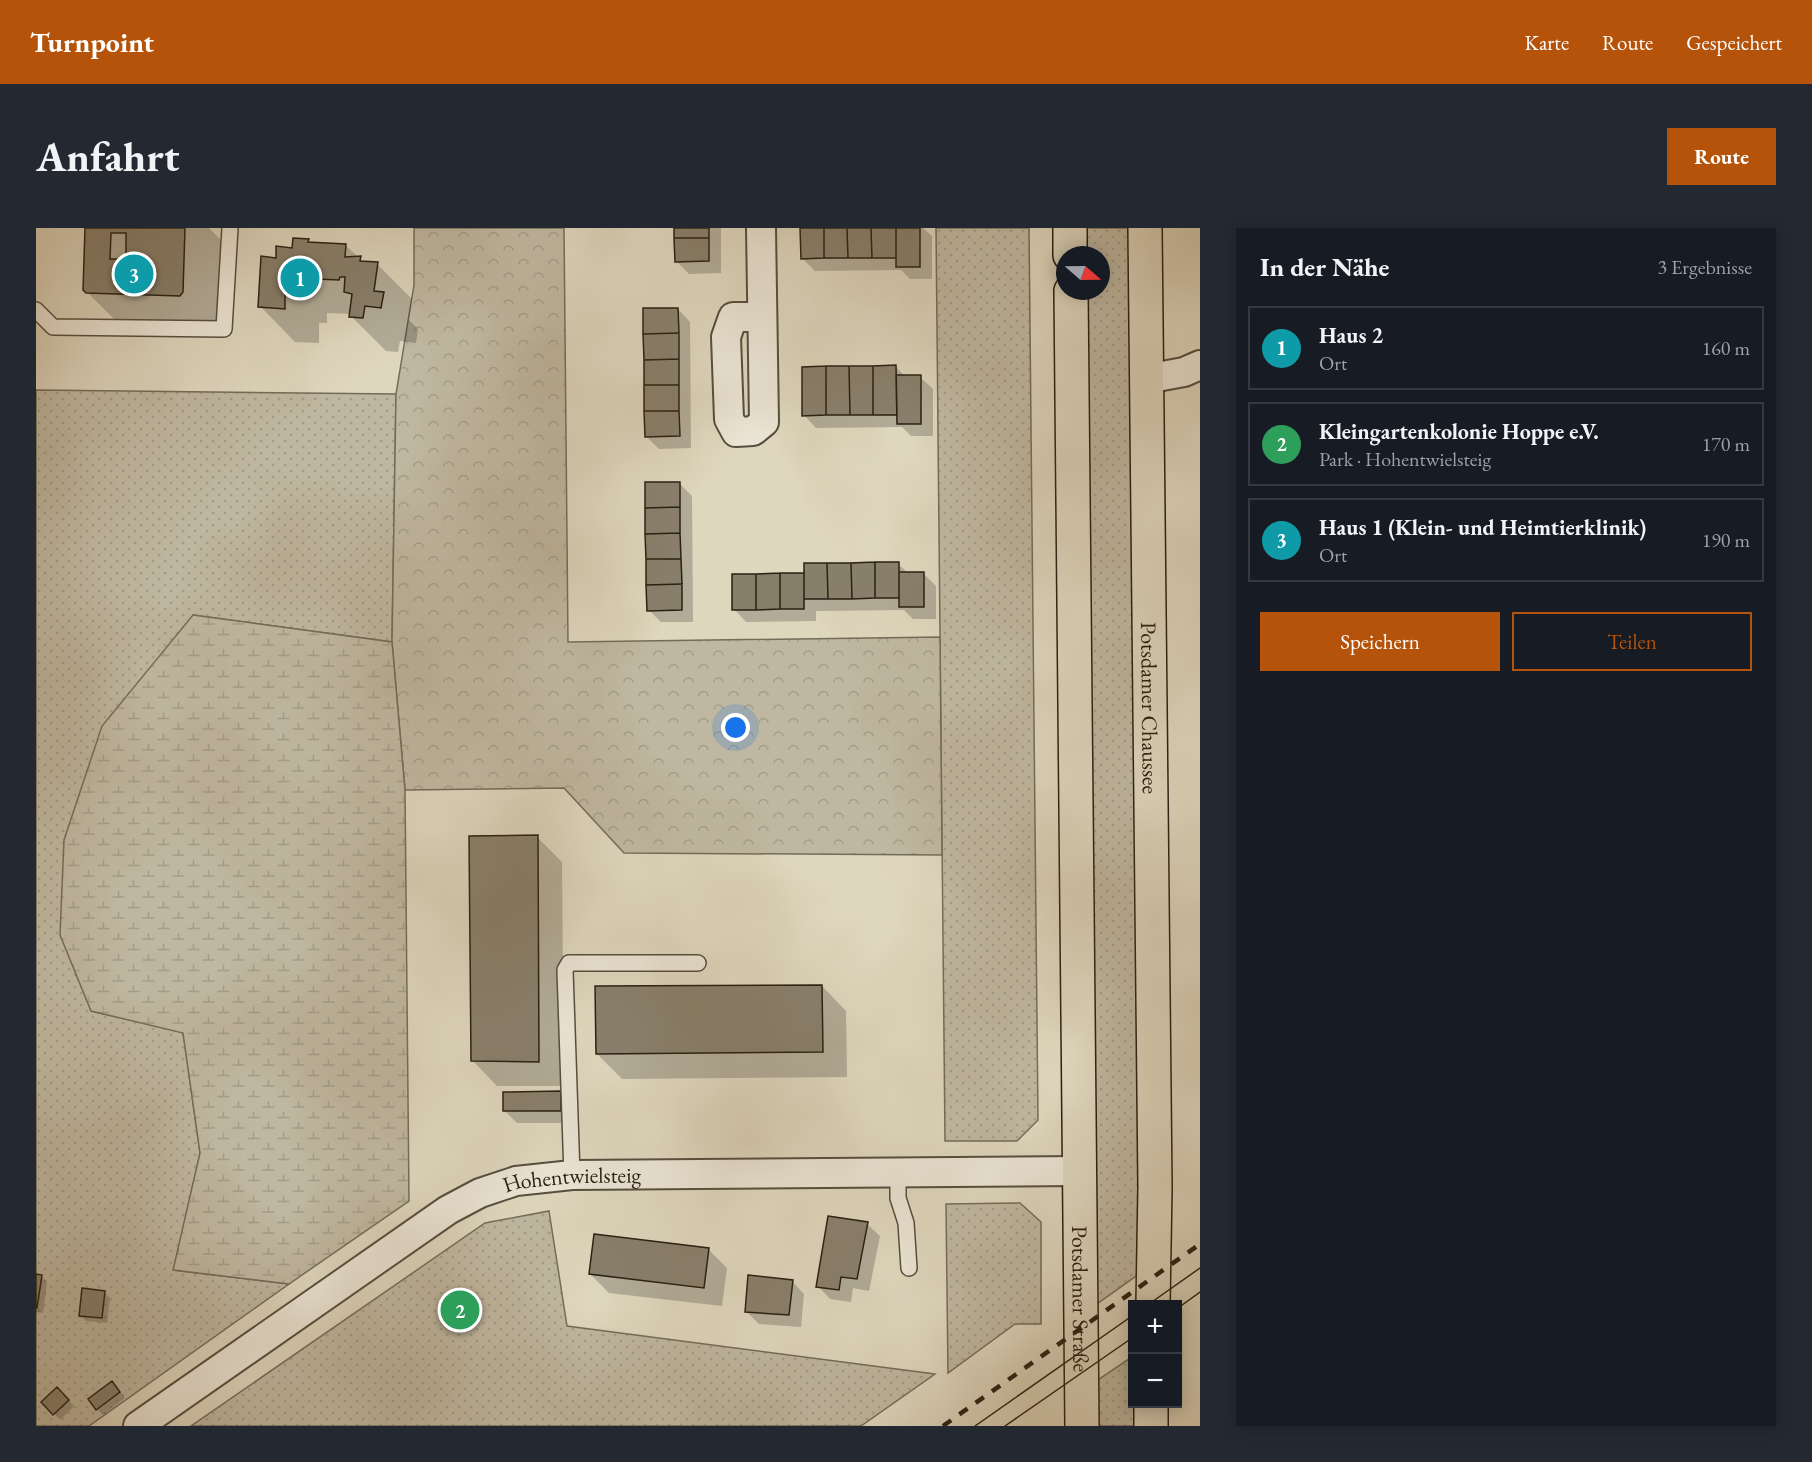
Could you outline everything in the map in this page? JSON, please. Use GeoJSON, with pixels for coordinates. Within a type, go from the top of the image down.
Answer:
{"type":"FeatureCollection","features":[{"type":"Feature","properties":{"kind":"main road"},"geometry":{"type":"LineString","coordinates":[[1070,228],[1070,246]]}},
{"type":"Feature","properties":{"kind":"main road","name":"Potsdamer Chaussee"},"geometry":{"type":"LineString","coordinates":[[1145,228],[1155,1187],[1153,1300]]}},
{"type":"Feature","properties":{"kind":"main road"},"geometry":{"type":"LineString","coordinates":[[1071,300],[1080,1171]]}},
{"type":"Feature","properties":{"kind":"main road","name":"Potsdamer Straße"},"geometry":{"type":"LineString","coordinates":[[1080,1171],[1082,1426]]}},
{"type":"Feature","properties":{"kind":"main road"},"geometry":{"type":"LineString","coordinates":[[1151,1408],[1151,1426]]}},
{"type":"Feature","properties":{"kind":"street"},"geometry":{"type":"LineString","coordinates":[[760,228],[762,317]]}},
{"type":"Feature","properties":{"kind":"street"},"geometry":{"type":"LineString","coordinates":[[1146,379],[1184,372],[1200,365]]}},
{"type":"Feature","properties":{"kind":"street","name":"Hohentwielsteig"},"geometry":{"type":"LineString","coordinates":[[138,1426],[448,1210],[480,1192],[516,1181],[572,1175],[1080,1171]]}},
{"type":"Feature","properties":{"kind":"lane"},"geometry":{"type":"LineString","coordinates":[[36,310],[53,327],[224,329],[230,228]]}},
{"type":"Feature","properties":{"kind":"lane"},"geometry":{"type":"LineString","coordinates":[[572,1175],[565,970],[567,966],[569,963],[698,963]]}},
{"type":"Feature","properties":{"kind":"lane"},"geometry":{"type":"LineString","coordinates":[[898,1174],[898,1198],[906,1222],[909,1268]]}},
{"type":"Feature","properties":{"kind":"green space"},"geometry":{"type":"Polygon","coordinates":[[[414,228],[564,228],[568,642],[940,637],[942,855],[624,853],[564,788],[405,790],[392,642],[396,394],[414,285],[414,228]]]}},
{"type":"Feature","properties":{"kind":"green space"},"geometry":{"type":"Polygon","coordinates":[[[936,228],[1029,228],[1038,1120],[1017,1141],[945,1141],[936,228]]]}},
{"type":"Feature","properties":{"kind":"green space"},"geometry":{"type":"Polygon","coordinates":[[[1083,228],[1132,228],[1143,1271],[1094,1306],[1084,300],[1110,300],[1110,246],[1084,246],[1083,228]]]}},
{"type":"Feature","properties":{"kind":"green space"},"geometry":{"type":"Polygon","coordinates":[[[36,390],[396,394],[392,642],[193,615],[91,1011],[183,1032],[200,1153],[174,1270],[289,1284],[89,1426],[36,1426],[36,390]]]}},
{"type":"Feature","properties":{"kind":"green space"},"geometry":{"type":"Polygon","coordinates":[[[193,615],[392,642],[405,790],[409,1201],[289,1284],[173,1270],[200,1153],[183,1033],[91,1011],[60,935],[64,840],[102,726],[193,615]]]}},
{"type":"Feature","properties":{"kind":"green space"},"geometry":{"type":"Polygon","coordinates":[[[1020,1203],[1041,1222],[1041,1324],[1015,1324],[948,1373],[946,1204],[1020,1203]]]}},
{"type":"Feature","properties":{"kind":"green space"},"geometry":{"type":"Polygon","coordinates":[[[549,1211],[567,1326],[935,1374],[861,1426],[191,1426],[485,1223],[549,1211]]]}},
{"type":"Feature","properties":{"kind":"green space"},"geometry":{"type":"Polygon","coordinates":[[[1128,1360],[1128,1408],[1140,1408],[1139,1426],[1095,1426],[1095,1382],[1128,1360]]]}},
{"type":"Feature","properties":{"kind":"building"},"geometry":{"type":"Polygon","coordinates":[[[85,228],[185,228],[183,292],[180,296],[86,293],[83,290],[85,228]],[[111,233],[110,259],[126,259],[126,233],[111,233]]]}},
{"type":"Feature","properties":{"kind":"building"},"geometry":{"type":"Polygon","coordinates":[[[674,228],[709,228],[709,238],[674,238],[674,228]]]}},
{"type":"Feature","properties":{"kind":"building"},"geometry":{"type":"Polygon","coordinates":[[[800,228],[824,228],[824,258],[801,259],[800,228]]]}},
{"type":"Feature","properties":{"kind":"building"},"geometry":{"type":"Polygon","coordinates":[[[824,228],[847,228],[848,258],[824,258],[824,228]]]}},
{"type":"Feature","properties":{"kind":"building"},"geometry":{"type":"Polygon","coordinates":[[[847,228],[871,228],[872,258],[848,258],[847,228]]]}},
{"type":"Feature","properties":{"kind":"building"},"geometry":{"type":"Polygon","coordinates":[[[871,228],[896,228],[896,258],[872,258],[871,228]]]}},
{"type":"Feature","properties":{"kind":"building"},"geometry":{"type":"Polygon","coordinates":[[[896,228],[920,228],[920,267],[896,267],[896,228]]]}},
{"type":"Feature","properties":{"kind":"building"},"geometry":{"type":"Polygon","coordinates":[[[293,238],[309,239],[308,242],[346,244],[345,257],[361,256],[360,261],[378,262],[374,291],[384,292],[381,308],[365,306],[363,318],[349,317],[352,294],[344,292],[345,277],[340,277],[339,280],[293,278],[293,288],[285,289],[285,309],[258,307],[261,256],[276,258],[276,246],[292,248],[293,238]]]}},
{"type":"Feature","properties":{"kind":"building"},"geometry":{"type":"Polygon","coordinates":[[[674,238],[709,238],[709,261],[675,262],[674,238]]]}},
{"type":"Feature","properties":{"kind":"building"},"geometry":{"type":"Polygon","coordinates":[[[643,308],[678,308],[679,333],[643,334],[643,308]]]}},
{"type":"Feature","properties":{"kind":"building"},"geometry":{"type":"Polygon","coordinates":[[[679,333],[679,359],[644,360],[643,334],[679,333]]]}},
{"type":"Feature","properties":{"kind":"building"},"geometry":{"type":"Polygon","coordinates":[[[679,359],[679,385],[644,385],[644,360],[679,359]]]}},
{"type":"Feature","properties":{"kind":"building"},"geometry":{"type":"Polygon","coordinates":[[[896,365],[897,415],[873,415],[873,366],[896,365]]]}},
{"type":"Feature","properties":{"kind":"building"},"geometry":{"type":"Polygon","coordinates":[[[826,366],[849,366],[850,415],[826,415],[826,366]]]}},
{"type":"Feature","properties":{"kind":"building"},"geometry":{"type":"Polygon","coordinates":[[[826,366],[826,415],[802,416],[802,367],[826,366]]]}},
{"type":"Feature","properties":{"kind":"building"},"geometry":{"type":"Polygon","coordinates":[[[849,366],[873,366],[873,415],[850,415],[849,366]]]}},
{"type":"Feature","properties":{"kind":"building"},"geometry":{"type":"Polygon","coordinates":[[[896,375],[921,375],[921,424],[897,424],[896,375]]]}},
{"type":"Feature","properties":{"kind":"building"},"geometry":{"type":"Polygon","coordinates":[[[644,385],[679,385],[679,411],[644,411],[644,385]]]}},
{"type":"Feature","properties":{"kind":"building"},"geometry":{"type":"Polygon","coordinates":[[[644,411],[679,411],[680,436],[645,437],[644,411]]]}},
{"type":"Feature","properties":{"kind":"building"},"geometry":{"type":"Polygon","coordinates":[[[645,482],[680,482],[680,507],[645,508],[645,482]]]}},
{"type":"Feature","properties":{"kind":"building"},"geometry":{"type":"Polygon","coordinates":[[[680,507],[680,533],[645,534],[645,508],[680,507]]]}},
{"type":"Feature","properties":{"kind":"building"},"geometry":{"type":"Polygon","coordinates":[[[680,533],[681,559],[646,559],[645,534],[680,533]]]}},
{"type":"Feature","properties":{"kind":"building"},"geometry":{"type":"Polygon","coordinates":[[[646,559],[681,559],[682,584],[646,585],[646,559]]]}},
{"type":"Feature","properties":{"kind":"building"},"geometry":{"type":"Polygon","coordinates":[[[875,562],[875,598],[852,599],[851,563],[875,562]]]}},
{"type":"Feature","properties":{"kind":"building"},"geometry":{"type":"Polygon","coordinates":[[[875,562],[899,562],[899,598],[875,598],[875,562]]]}},
{"type":"Feature","properties":{"kind":"building"},"geometry":{"type":"Polygon","coordinates":[[[804,563],[827,563],[828,599],[804,599],[804,563]]]}},
{"type":"Feature","properties":{"kind":"building"},"geometry":{"type":"Polygon","coordinates":[[[827,563],[851,563],[852,599],[828,599],[827,563]]]}},
{"type":"Feature","properties":{"kind":"building"},"geometry":{"type":"Polygon","coordinates":[[[899,572],[924,572],[924,607],[899,607],[899,572]]]}},
{"type":"Feature","properties":{"kind":"building"},"geometry":{"type":"Polygon","coordinates":[[[780,573],[804,573],[804,609],[780,609],[780,573]]]}},
{"type":"Feature","properties":{"kind":"building"},"geometry":{"type":"Polygon","coordinates":[[[780,573],[780,609],[756,610],[756,574],[780,573]]]}},
{"type":"Feature","properties":{"kind":"building"},"geometry":{"type":"Polygon","coordinates":[[[732,574],[756,574],[756,610],[732,610],[732,574]]]}},
{"type":"Feature","properties":{"kind":"building"},"geometry":{"type":"Polygon","coordinates":[[[682,584],[682,610],[647,611],[646,585],[682,584]]]}},
{"type":"Feature","properties":{"kind":"building"},"geometry":{"type":"Polygon","coordinates":[[[538,835],[539,1062],[471,1061],[469,836],[538,835]]]}},
{"type":"Feature","properties":{"kind":"building"},"geometry":{"type":"Polygon","coordinates":[[[822,985],[823,1052],[596,1054],[595,986],[822,985]]]}},
{"type":"Feature","properties":{"kind":"building"},"geometry":{"type":"Polygon","coordinates":[[[561,1091],[561,1111],[503,1111],[503,1092],[561,1091]]]}},
{"type":"Feature","properties":{"kind":"building"},"geometry":{"type":"Polygon","coordinates":[[[828,1216],[868,1222],[857,1279],[841,1277],[839,1290],[816,1287],[828,1216]]]}},
{"type":"Feature","properties":{"kind":"building"},"geometry":{"type":"Polygon","coordinates":[[[594,1234],[709,1248],[704,1288],[589,1274],[594,1234]]]}},
{"type":"Feature","properties":{"kind":"building"},"geometry":{"type":"Polygon","coordinates":[[[36,1274],[42,1275],[37,1308],[36,1308],[36,1274]]]}},
{"type":"Feature","properties":{"kind":"building"},"geometry":{"type":"Polygon","coordinates":[[[748,1275],[793,1280],[789,1315],[745,1312],[748,1275]]]}},
{"type":"Feature","properties":{"kind":"building"},"geometry":{"type":"Polygon","coordinates":[[[82,1288],[105,1291],[102,1318],[79,1316],[82,1288]]]}},
{"type":"Feature","properties":{"kind":"building"},"geometry":{"type":"Polygon","coordinates":[[[112,1381],[120,1392],[96,1410],[88,1399],[112,1381]]]}},
{"type":"Feature","properties":{"kind":"building"},"geometry":{"type":"Polygon","coordinates":[[[57,1387],[69,1400],[53,1415],[41,1402],[57,1387]]]}},
{"type":"Feature","properties":{"kind":"tram line"},"geometry":{"type":"LineString","coordinates":[[1155,1300],[1200,1268]]}},
{"type":"Feature","properties":{"kind":"tram line"},"geometry":{"type":"LineString","coordinates":[[1182,1305],[1200,1292]]}},
{"type":"Feature","properties":{"kind":"tram line"},"geometry":{"type":"LineString","coordinates":[[975,1426],[1128,1319]]}},
{"type":"Feature","properties":{"kind":"tram line"},"geometry":{"type":"LineString","coordinates":[[1005,1426],[1128,1341]]}},
{"type":"Feature","properties":{"kind":"railway"},"geometry":{"type":"LineString","coordinates":[[943,1426],[1200,1244]]}},
{"type":"Feature","properties":{"kind":"place","name":"Haus 1 (Klein- und Heimtierklinik)"},"geometry":{"type":"Point","coordinates":[134,274]}},
{"type":"Feature","properties":{"kind":"place","name":"Haus 2"},"geometry":{"type":"Point","coordinates":[300,278]}},
{"type":"Feature","properties":{"kind":"place","name":"Kleingartenkolonie Hoppe e.V."},"geometry":{"type":"Point","coordinates":[460,1310]}}]}
